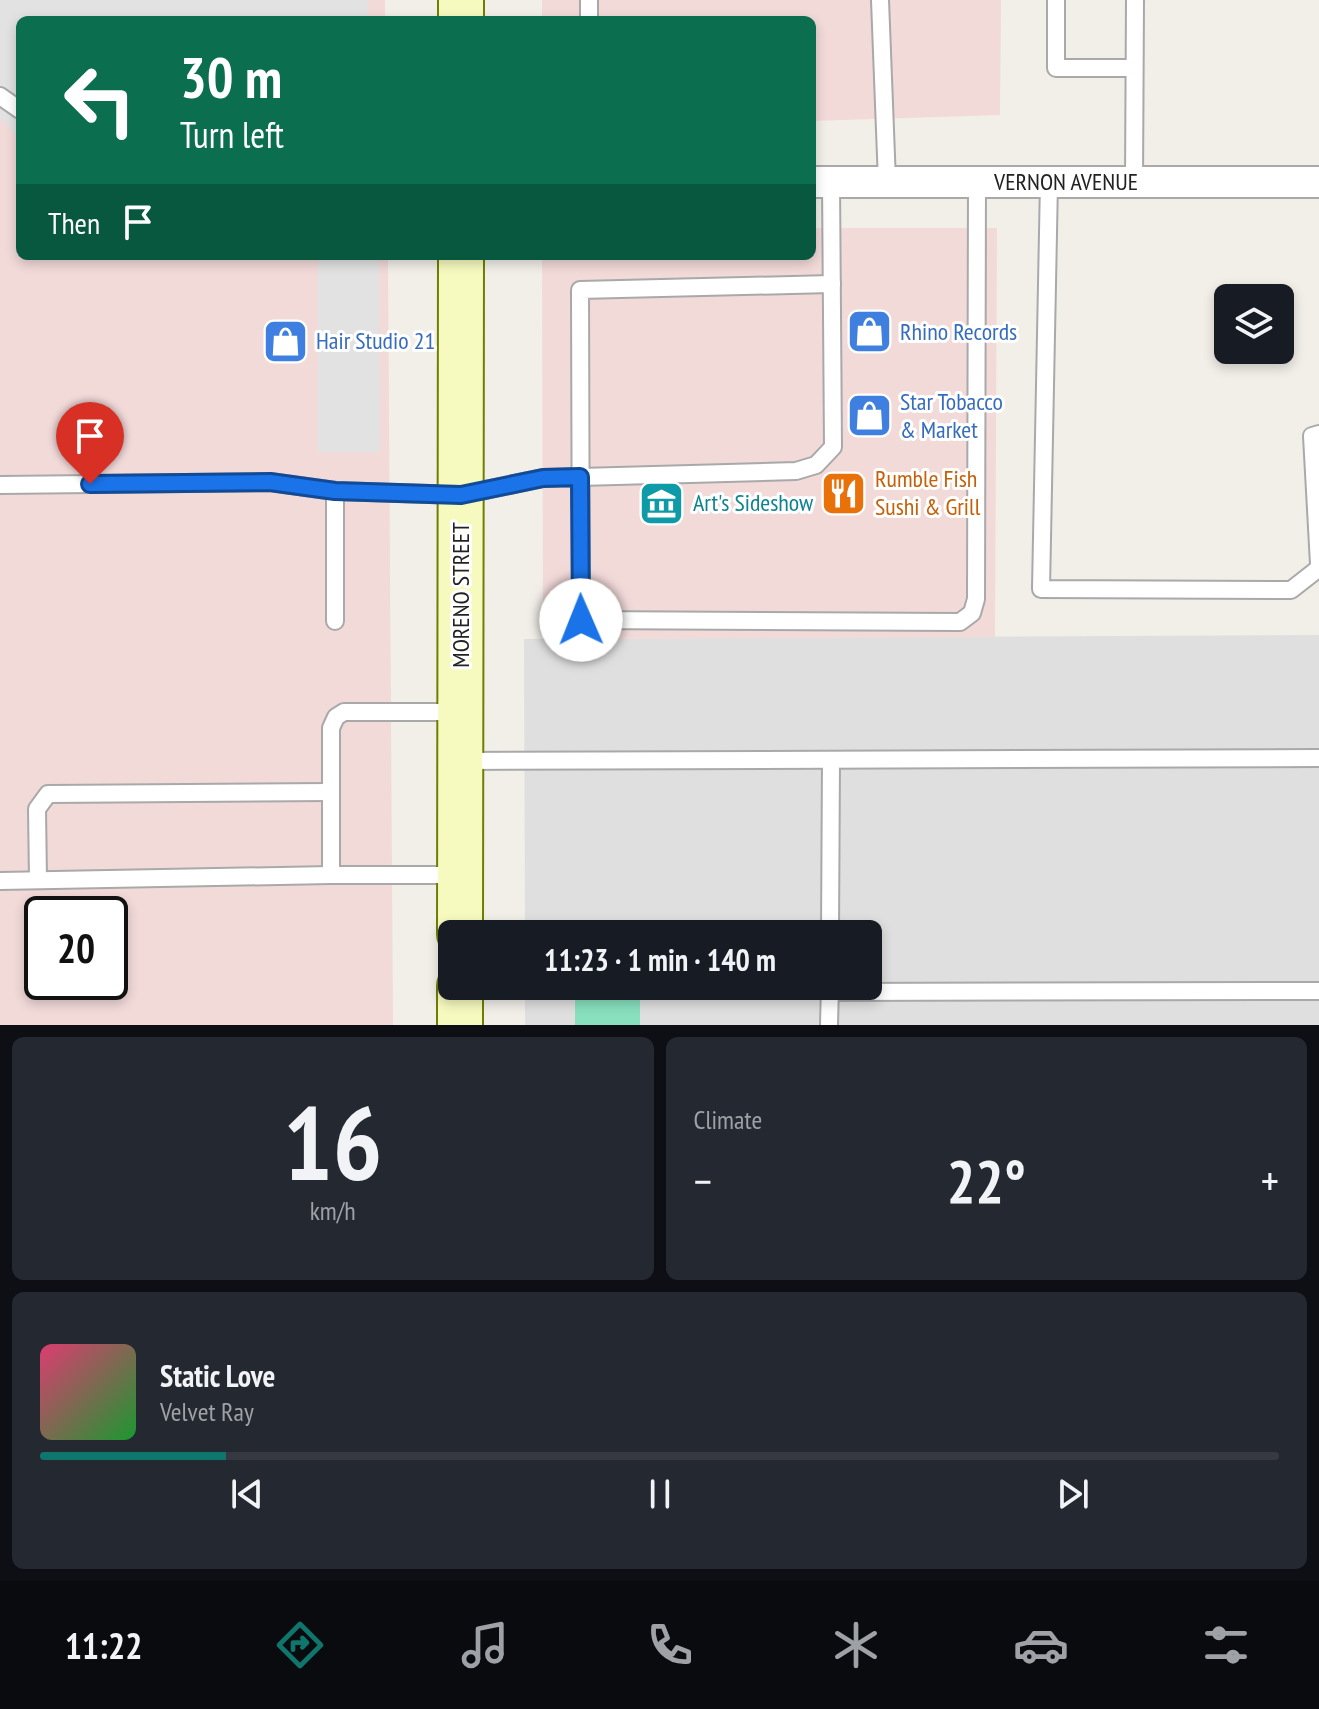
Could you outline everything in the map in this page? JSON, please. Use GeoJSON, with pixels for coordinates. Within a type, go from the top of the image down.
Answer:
{"type":"FeatureCollection","features":[{"type":"Feature","properties":{"kind":"street","name":"VERNON AVENUE"},"geometry":{"type":"LineString","coordinates":[[821,182],[1319,182]]}},
{"type":"Feature","properties":{"kind":"street","name":"MORENO STREET"},"geometry":{"type":"LineString","coordinates":[[460,920],[461,260]]}},
{"type":"Feature","properties":{"kind":"street"},"geometry":{"type":"LineString","coordinates":[[460,1000],[460,1025]]}},
{"type":"Feature","properties":{"kind":"lane"},"geometry":{"type":"LineString","coordinates":[[880,0],[887,182]]}},
{"type":"Feature","properties":{"kind":"lane"},"geometry":{"type":"LineString","coordinates":[[1056,0],[1056,68],[1134,68]]}},
{"type":"Feature","properties":{"kind":"lane"},"geometry":{"type":"LineString","coordinates":[[1134,182],[1135,0]]}},
{"type":"Feature","properties":{"kind":"lane"},"geometry":{"type":"LineString","coordinates":[[0,485],[270,482],[335,491],[461,495],[543,478],[796,471],[816,465],[833,447],[832,284],[821,182]]}},
{"type":"Feature","properties":{"kind":"lane"},"geometry":{"type":"LineString","coordinates":[[832,284],[580,290],[581,620],[960,622],[972,613],[976,599],[977,182]]}},
{"type":"Feature","properties":{"kind":"lane"},"geometry":{"type":"LineString","coordinates":[[1049,182],[1041,589],[1291,590],[1319,566],[1316,435]]}},
{"type":"Feature","properties":{"kind":"lane"},"geometry":{"type":"LineString","coordinates":[[335,491],[335,621]]}},
{"type":"Feature","properties":{"kind":"lane"},"geometry":{"type":"LineString","coordinates":[[331,875],[331,728],[336,717],[344,712],[461,712]]}},
{"type":"Feature","properties":{"kind":"lane"},"geometry":{"type":"LineString","coordinates":[[461,761],[1319,758]]}},
{"type":"Feature","properties":{"kind":"lane"},"geometry":{"type":"LineString","coordinates":[[830,920],[831,760]]}},
{"type":"Feature","properties":{"kind":"lane"},"geometry":{"type":"LineString","coordinates":[[38,880],[37,809],[48,794],[331,792]]}},
{"type":"Feature","properties":{"kind":"lane"},"geometry":{"type":"LineString","coordinates":[[0,881],[461,875]]}},
{"type":"Feature","properties":{"kind":"lane"},"geometry":{"type":"LineString","coordinates":[[882,989],[1319,991]]}},
{"type":"Feature","properties":{"kind":"lane"},"geometry":{"type":"LineString","coordinates":[[829,1025],[830,1000]]}},
{"type":"Feature","properties":{"kind":"shaded area"},"geometry":{"type":"Polygon","coordinates":[[[0,0],[385,0],[385,16],[16,16],[16,260],[388,260],[393,1025],[0,1025],[0,0]]]}},
{"type":"Feature","properties":{"kind":"shaded area"},"geometry":{"type":"Polygon","coordinates":[[[0,0],[368,0],[368,16],[16,16],[16,135],[0,118],[0,0]]]}},
{"type":"Feature","properties":{"kind":"shaded area"},"geometry":{"type":"Polygon","coordinates":[[[542,0],[1001,0],[1000,115],[816,121],[816,16],[542,16],[542,0]]]}},
{"type":"Feature","properties":{"kind":"shaded area"},"geometry":{"type":"Polygon","coordinates":[[[816,228],[997,228],[995,637],[543,639],[542,260],[816,260],[816,228]]]}},
{"type":"Feature","properties":{"kind":"shaded area"},"geometry":{"type":"Polygon","coordinates":[[[318,260],[379,260],[380,452],[318,452],[318,260]]]}},
{"type":"Feature","properties":{"kind":"shaded area"},"geometry":{"type":"Polygon","coordinates":[[[1319,635],[1319,1025],[525,1025],[525,1000],[882,1000],[882,920],[525,920],[524,639],[1319,635]]]}},
{"type":"Feature","properties":{"kind":"green space"},"geometry":{"type":"Polygon","coordinates":[[[575,1000],[640,1000],[640,1025],[575,1025],[575,1000]]]}},
{"type":"Feature","properties":{"kind":"place","name":"Rhino Records"},"geometry":{"type":"Point","coordinates":[869,332]}},
{"type":"Feature","properties":{"kind":"place","name":"Hair Studio 21"},"geometry":{"type":"Point","coordinates":[285,341]}},
{"type":"Feature","properties":{"kind":"place","name":"Star Tobacco & Market"},"geometry":{"type":"Point","coordinates":[869,416]}},
{"type":"Feature","properties":{"kind":"place","name":"Rumble Fish Sushi & Grill"},"geometry":{"type":"Point","coordinates":[844,493]}},
{"type":"Feature","properties":{"kind":"place","name":"Art's Sideshow"},"geometry":{"type":"Point","coordinates":[662,503]}},
{"type":"Feature","properties":{"kind":"route"},"geometry":{"type":"LineString","coordinates":[[90,484],[270,482],[335,491],[461,495],[543,478],[580,477],[581,620]]}}]}
